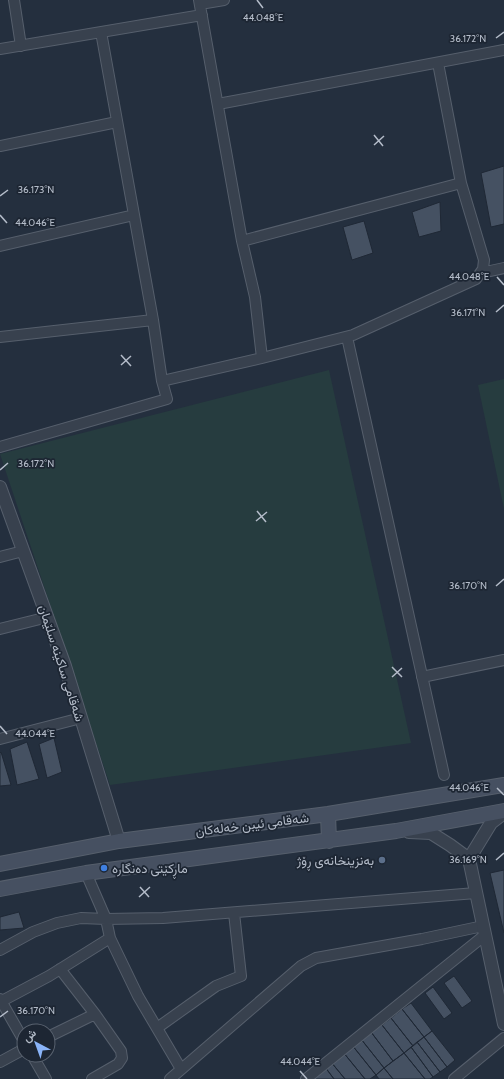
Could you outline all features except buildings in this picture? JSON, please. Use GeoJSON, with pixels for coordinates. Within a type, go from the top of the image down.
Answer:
{"type":"FeatureCollection","features":[{"type":"Feature","properties":{"kind":"main road","name":"شەقامی ئیبن خەلەکان"},"geometry":{"type":"LineString","coordinates":[[0,864],[119,841],[328,814],[504,785]]}},
{"type":"Feature","properties":{"kind":"main road","name":"شەقامی ئیبن خەلەکان"},"geometry":{"type":"LineString","coordinates":[[0,889],[86,873],[328,841],[504,812]]}},
{"type":"Feature","properties":{"kind":"main road"},"geometry":{"type":"LineString","coordinates":[[328,814],[328,841]]}},
{"type":"Feature","properties":{"kind":"street"},"geometry":{"type":"LineString","coordinates":[[14,0],[21,46]]}},
{"type":"Feature","properties":{"kind":"street"},"geometry":{"type":"LineString","coordinates":[[224,0],[199,2],[242,241],[254,297],[262,358]]}},
{"type":"Feature","properties":{"kind":"street"},"geometry":{"type":"LineString","coordinates":[[0,49],[202,15]]}},
{"type":"Feature","properties":{"kind":"street"},"geometry":{"type":"LineString","coordinates":[[0,447],[167,399],[162,381],[153,320],[100,32]]}},
{"type":"Feature","properties":{"kind":"street"},"geometry":{"type":"LineString","coordinates":[[218,104],[504,50]]}},
{"type":"Feature","properties":{"kind":"street"},"geometry":{"type":"LineString","coordinates":[[162,381],[347,337],[476,278],[481,273],[484,260],[461,183],[438,63]]}},
{"type":"Feature","properties":{"kind":"street"},"geometry":{"type":"LineString","coordinates":[[0,146],[117,122]]}},
{"type":"Feature","properties":{"kind":"street"},"geometry":{"type":"LineString","coordinates":[[242,241],[461,183]]}},
{"type":"Feature","properties":{"kind":"street"},"geometry":{"type":"LineString","coordinates":[[0,246],[134,215]]}},
{"type":"Feature","properties":{"kind":"street"},"geometry":{"type":"LineString","coordinates":[[481,273],[504,268]]}},
{"type":"Feature","properties":{"kind":"street"},"geometry":{"type":"LineString","coordinates":[[0,338],[153,320]]}},
{"type":"Feature","properties":{"kind":"street"},"geometry":{"type":"LineString","coordinates":[[347,337],[444,775]]}},
{"type":"Feature","properties":{"kind":"street","name":"شەقامی ساکینە سلێمان"},"geometry":{"type":"LineString","coordinates":[[0,487],[48,617],[119,841]]}},
{"type":"Feature","properties":{"kind":"street"},"geometry":{"type":"LineString","coordinates":[[0,556],[23,551]]}},
{"type":"Feature","properties":{"kind":"street"},"geometry":{"type":"LineString","coordinates":[[0,629],[48,617]]}},
{"type":"Feature","properties":{"kind":"street"},"geometry":{"type":"LineString","coordinates":[[422,677],[504,660]]}},
{"type":"Feature","properties":{"kind":"street"},"geometry":{"type":"LineString","coordinates":[[0,739],[81,718]]}},
{"type":"Feature","properties":{"kind":"street"},"geometry":{"type":"LineString","coordinates":[[469,859],[490,822],[504,812]]}},
{"type":"Feature","properties":{"kind":"street"},"geometry":{"type":"LineString","coordinates":[[396,831],[431,833],[469,859],[504,1024]]}},
{"type":"Feature","properties":{"kind":"street"},"geometry":{"type":"LineString","coordinates":[[86,873],[106,919],[110,938],[138,996],[181,1069]]}},
{"type":"Feature","properties":{"kind":"street"},"geometry":{"type":"LineString","coordinates":[[0,950],[33,932],[57,923],[81,918],[163,918],[476,893]]}},
{"type":"Feature","properties":{"kind":"street"},"geometry":{"type":"LineString","coordinates":[[157,1028],[216,986],[241,976],[234,913]]}},
{"type":"Feature","properties":{"kind":"street"},"geometry":{"type":"LineString","coordinates":[[170,1079],[301,966],[316,958],[422,939],[484,930]]}},
{"type":"Feature","properties":{"kind":"street"},"geometry":{"type":"LineString","coordinates":[[306,1079],[484,930]]}},
{"type":"Feature","properties":{"kind":"street"},"geometry":{"type":"LineString","coordinates":[[16,1028],[0,1001],[60,969],[110,938]]}},
{"type":"Feature","properties":{"kind":"street"},"geometry":{"type":"LineString","coordinates":[[60,969],[95,1014],[121,1051],[122,1058],[118,1064],[92,1079]]}},
{"type":"Feature","properties":{"kind":"street"},"geometry":{"type":"LineString","coordinates":[[56,1033],[95,1014]]}},
{"type":"Feature","properties":{"kind":"street"},"geometry":{"type":"LineString","coordinates":[[454,1079],[504,1038]]}},
{"type":"Feature","properties":{"kind":"street"},"geometry":{"type":"LineString","coordinates":[[0,1062],[16,1053]]}},
{"type":"Feature","properties":{"kind":"street"},"geometry":{"type":"LineString","coordinates":[[37,1063],[46,1079]]}},
{"type":"Feature","properties":{"kind":"green space"},"geometry":{"type":"Polygon","coordinates":[[[329,370],[411,743],[110,785],[0,454],[329,370]]]}},
{"type":"Feature","properties":{"kind":"green space"},"geometry":{"type":"Polygon","coordinates":[[[504,379],[504,509],[478,385],[504,379]]]}},
{"type":"Feature","properties":{"kind":"place","name":"بەنزینخانەی ڕۆژ"},"geometry":{"type":"Point","coordinates":[382,860]}},
{"type":"Feature","properties":{"kind":"place","name":"ماڕكێتی دەنگارە"},"geometry":{"type":"Point","coordinates":[104,868]}}]}
